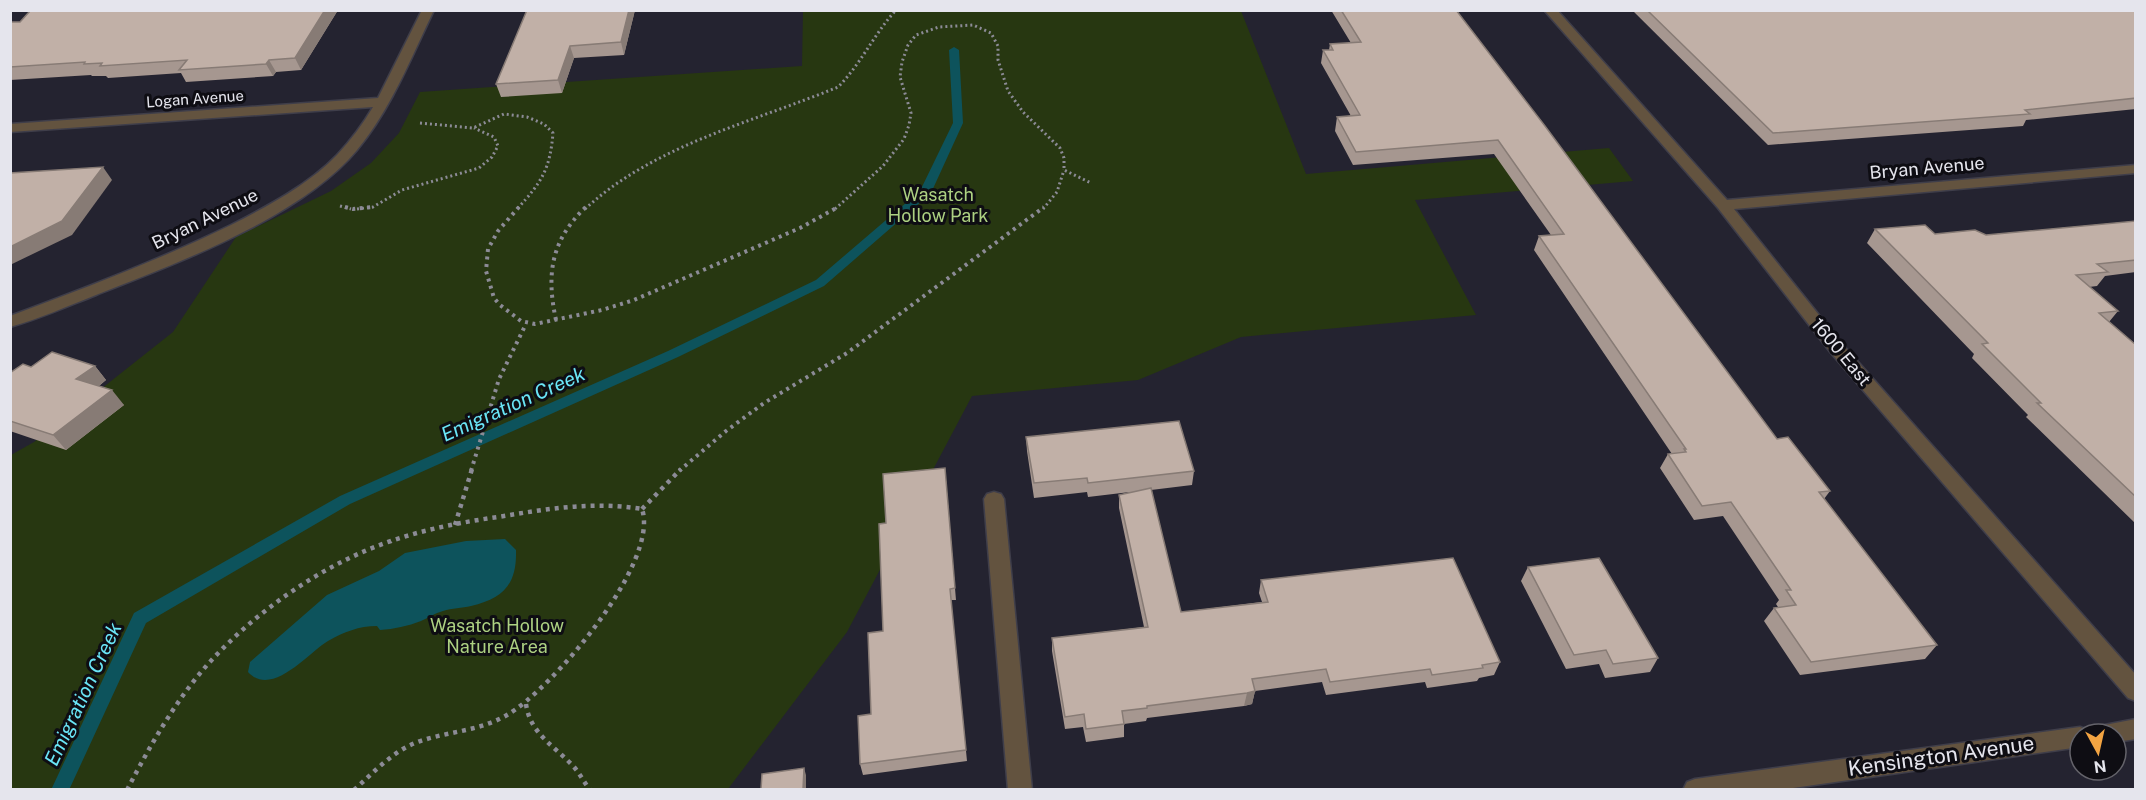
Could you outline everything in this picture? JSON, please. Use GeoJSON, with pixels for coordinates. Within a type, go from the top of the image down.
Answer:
{"type":"FeatureCollection","features":[{"type":"Feature","properties":{"kind":"street","name":"Bryan Avenue"},"geometry":{"type":"LineString","coordinates":[[10,322],[187,251],[281,204],[321,176],[351,148],[382,102],[428,10]]}},
{"type":"Feature","properties":{"kind":"street","name":"1600 East"},"geometry":{"type":"LineString","coordinates":[[1550,10],[1723,205],[1837,349],[2136,690]]}},
{"type":"Feature","properties":{"kind":"street","name":"Logan Avenue"},"geometry":{"type":"LineString","coordinates":[[10,128],[382,102]]}},
{"type":"Feature","properties":{"kind":"street","name":"Bryan Avenue"},"geometry":{"type":"LineString","coordinates":[[1723,205],[2136,169]]}},
{"type":"Feature","properties":{"kind":"street"},"geometry":{"type":"LineString","coordinates":[[994,499],[1020,789]]}},
{"type":"Feature","properties":{"kind":"street","name":"Kensington Avenue"},"geometry":{"type":"LineString","coordinates":[[1695,789],[1757,785],[2068,739]]}},
{"type":"Feature","properties":{"kind":"path"},"geometry":{"type":"LineString","coordinates":[[556,320],[550,268],[562,234],[586,207],[628,174],[657,159],[837,87],[853,70],[886,19],[896,10]]}},
{"type":"Feature","properties":{"kind":"path"},"geometry":{"type":"LineString","coordinates":[[473,128],[504,114],[527,117],[544,124],[553,133],[553,155],[545,174],[535,189],[493,237],[485,255],[484,269],[496,301],[509,314],[526,324],[619,306],[763,245],[840,206],[888,161],[910,124],[911,113],[899,75],[902,59],[909,44],[919,33],[933,28],[970,24],[981,26],[992,35],[998,46],[998,59],[1009,93],[1030,120],[1039,129],[1051,135],[1060,147],[1066,161],[1064,170],[1057,192],[1042,210],[847,353],[764,403],[726,431],[673,476],[642,509]]}},
{"type":"Feature","properties":{"kind":"path"},"geometry":{"type":"LineString","coordinates":[[340,206],[373,207],[402,189],[479,168],[492,157],[498,146],[494,137],[473,128],[420,123]]}},
{"type":"Feature","properties":{"kind":"path"},"geometry":{"type":"LineString","coordinates":[[1064,170],[1091,183]]}},
{"type":"Feature","properties":{"kind":"path"},"geometry":{"type":"LineString","coordinates":[[455,525],[499,379],[526,324]]}},
{"type":"Feature","properties":{"kind":"path"},"geometry":{"type":"LineString","coordinates":[[127,789],[192,684],[212,660],[254,621],[352,557],[390,541],[455,525],[557,507],[620,504],[642,509]]}},
{"type":"Feature","properties":{"kind":"path"},"geometry":{"type":"LineString","coordinates":[[354,789],[400,751],[431,738],[475,729],[496,721],[526,704],[561,668],[608,608],[639,554],[646,520],[642,509]]}},
{"type":"Feature","properties":{"kind":"path"},"geometry":{"type":"LineString","coordinates":[[526,704],[526,717],[549,746],[573,766],[590,789]]}},
{"type":"Feature","properties":{"kind":"green space","name":"Wasatch Hollow Park"},"geometry":{"type":"Polygon","coordinates":[[[803,11],[1241,11],[1306,174],[1609,148],[1633,181],[1415,200],[1476,315],[1241,337],[1138,380],[972,396],[847,632],[728,789],[11,790],[11,455],[34,442],[173,332],[236,237],[331,191],[371,163],[399,133],[420,92],[802,66],[803,11]]]}},
{"type":"Feature","properties":{"kind":"water"},"geometry":{"type":"Polygon","coordinates":[[[505,539],[516,550],[514,572],[506,588],[492,599],[440,612],[401,627],[380,630],[377,626],[370,626],[346,632],[328,641],[279,677],[268,680],[258,679],[248,672],[250,662],[327,595],[379,571],[405,553],[466,541],[505,539]]]}},
{"type":"Feature","properties":{"kind":"building"},"geometry":{"type":"Polygon","coordinates":[[[325,10],[295,58],[269,60],[266,64],[179,70],[187,60],[100,66],[102,63],[84,64],[85,62],[10,67],[10,22],[20,22],[30,11],[325,10]]]}},
{"type":"Feature","properties":{"kind":"building"},"geometry":{"type":"Polygon","coordinates":[[[527,10],[629,10],[621,42],[570,46],[558,80],[496,84],[527,10]]]}},
{"type":"Feature","properties":{"kind":"building"},"geometry":{"type":"Polygon","coordinates":[[[1341,10],[1456,10],[1777,439],[1788,437],[1830,491],[1819,492],[1937,645],[1811,662],[1774,608],[1796,605],[1786,590],[1791,590],[1731,502],[1702,506],[1668,454],[1686,452],[1684,449],[1686,449],[1539,236],[1564,234],[1498,140],[1356,152],[1337,117],[1360,115],[1323,50],[1333,50],[1330,44],[1361,42],[1341,10]]]}},
{"type":"Feature","properties":{"kind":"building"},"geometry":{"type":"Polygon","coordinates":[[[1647,10],[2136,10],[2136,98],[2025,110],[2030,114],[1773,133],[1647,10]]]}},
{"type":"Feature","properties":{"kind":"building"},"geometry":{"type":"Polygon","coordinates":[[[103,167],[62,221],[10,247],[10,173],[103,167]]]}},
{"type":"Feature","properties":{"kind":"building"},"geometry":{"type":"Polygon","coordinates":[[[2136,221],[2136,260],[2097,264],[2108,272],[2076,275],[2118,311],[2099,313],[2136,345],[2136,497],[2037,403],[2041,403],[1982,344],[1988,343],[1875,229],[1925,225],[1935,234],[1975,230],[1986,235],[2136,221]]]}},
{"type":"Feature","properties":{"kind":"building"},"geometry":{"type":"Polygon","coordinates":[[[52,352],[95,366],[76,379],[112,390],[53,435],[10,421],[10,373],[23,364],[31,367],[52,352]]]}},
{"type":"Feature","properties":{"kind":"building"},"geometry":{"type":"Polygon","coordinates":[[[1179,421],[1194,471],[1088,483],[1087,478],[1034,483],[1026,437],[1179,421]]]}},
{"type":"Feature","properties":{"kind":"building"},"geometry":{"type":"Polygon","coordinates":[[[945,468],[955,588],[950,589],[966,750],[860,764],[858,716],[871,714],[868,633],[883,631],[879,524],[886,523],[883,474],[945,468]]]}},
{"type":"Feature","properties":{"kind":"building"},"geometry":{"type":"Polygon","coordinates":[[[1151,488],[1181,612],[1268,602],[1261,580],[1453,558],[1500,662],[1482,665],[1483,668],[1432,675],[1430,669],[1330,682],[1326,669],[1252,679],[1255,691],[1122,711],[1124,724],[1086,729],[1084,714],[1065,717],[1052,638],[1148,627],[1119,495],[1151,488]]]}},
{"type":"Feature","properties":{"kind":"building"},"geometry":{"type":"Polygon","coordinates":[[[1599,558],[1658,658],[1613,664],[1606,650],[1574,655],[1528,567],[1599,558]]]}},
{"type":"Feature","properties":{"kind":"building"},"geometry":{"type":"Polygon","coordinates":[[[804,768],[803,789],[761,789],[762,774],[804,768]]]}},
{"type":"Feature","properties":{"kind":"waterway","name":"Emigration Creek"},"geometry":{"type":"LineString","coordinates":[[60,790],[140,618],[345,500],[673,354],[820,283],[925,193],[958,123],[954,50]]}},
{"type":"Feature","properties":{"kind":"park label","name":"Wasatch Hollow Nature Area"},"geometry":{"type":"Point","coordinates":[497,636]}}]}
